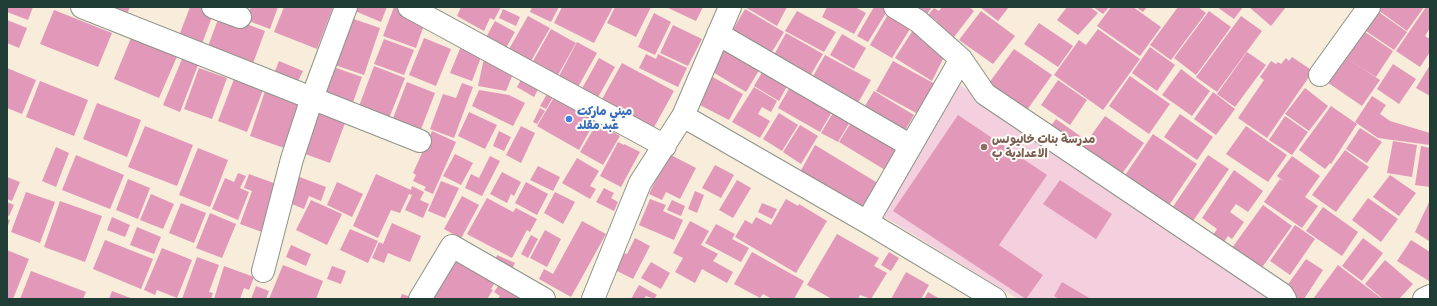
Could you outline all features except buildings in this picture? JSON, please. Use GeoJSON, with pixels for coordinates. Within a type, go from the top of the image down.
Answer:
{"type":"FeatureCollection","features":[{"type":"Feature","properties":{"kind":"street"},"geometry":{"type":"LineString","coordinates":[[82,7],[420,141]]}},
{"type":"Feature","properties":{"kind":"street"},"geometry":{"type":"LineString","coordinates":[[213,7],[240,17]]}},
{"type":"Feature","properties":{"kind":"street"},"geometry":{"type":"LineString","coordinates":[[263,271],[292,159],[312,98],[346,7]]}},
{"type":"Feature","properties":{"kind":"street"},"geometry":{"type":"LineString","coordinates":[[409,7],[439,14],[665,146]]}},
{"type":"Feature","properties":{"kind":"street"},"geometry":{"type":"LineString","coordinates":[[593,299],[640,184],[684,116],[730,7]]}},
{"type":"Feature","properties":{"kind":"street"},"geometry":{"type":"LineString","coordinates":[[895,7],[918,21],[961,60],[985,94],[1282,294],[1285,299]]}},
{"type":"Feature","properties":{"kind":"street"},"geometry":{"type":"LineString","coordinates":[[1320,75],[1368,7]]}},
{"type":"Feature","properties":{"kind":"street"},"geometry":{"type":"LineString","coordinates":[[718,34],[912,146]]}},
{"type":"Feature","properties":{"kind":"street"},"geometry":{"type":"LineString","coordinates":[[867,222],[961,60]]}},
{"type":"Feature","properties":{"kind":"street"},"geometry":{"type":"LineString","coordinates":[[684,116],[867,222],[995,299]]}},
{"type":"Feature","properties":{"kind":"street"},"geometry":{"type":"LineString","coordinates":[[420,299],[452,246],[544,299]]}},
{"type":"Feature","properties":{"kind":"street"},"geometry":{"type":"LineString","coordinates":[[1424,299],[1430,296]]}},
{"type":"Feature","properties":{"kind":"shaded area","name":"مدرسة بنات خانيونس الاعدادية ب"},"geometry":{"type":"Polygon","coordinates":[[[954,81],[1262,289],[1270,299],[1018,299],[878,213],[954,81]]]}},
{"type":"Feature","properties":{"kind":"place","name":"ميني ماركت عبد مقلد"},"geometry":{"type":"Point","coordinates":[569,119]}},
{"type":"Feature","properties":{"kind":"place","name":"مدرسة بنات خانيونس الاعدادية ب"},"geometry":{"type":"Point","coordinates":[984,147]}}]}
